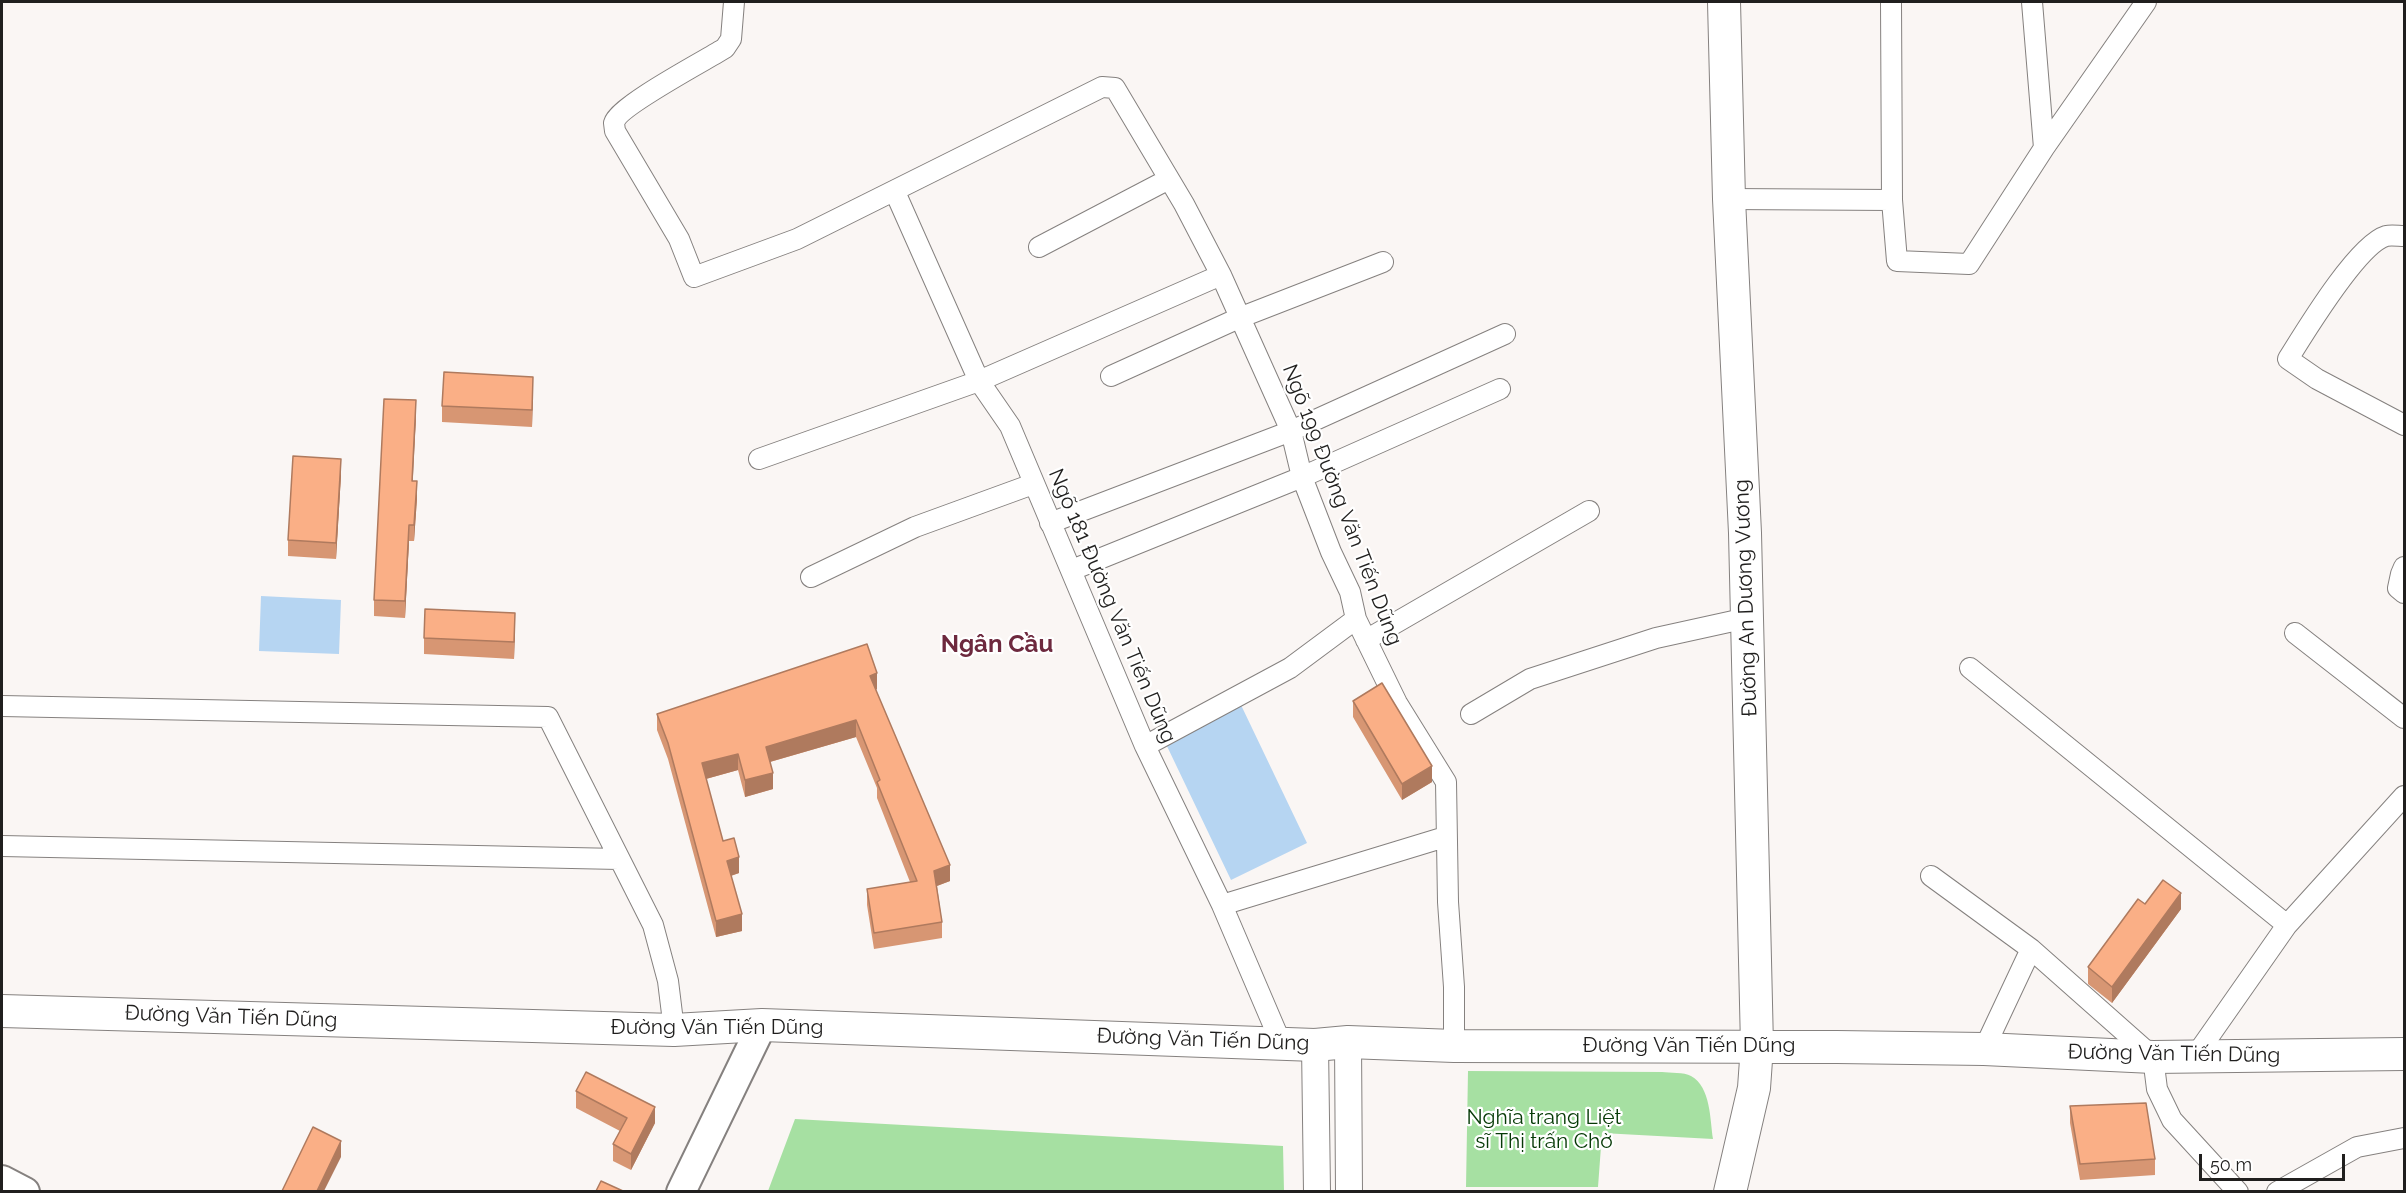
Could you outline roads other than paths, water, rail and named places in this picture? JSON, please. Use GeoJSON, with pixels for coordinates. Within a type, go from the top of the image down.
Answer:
{"type":"FeatureCollection","features":[{"type":"Feature","properties":{"kind":"main road","name":"Đường An Dương Vương"},"geometry":{"type":"LineString","coordinates":[[1724,2],[1729,199],[1747,618],[1757,1046],[1754,1088],[1730,1191]]}},
{"type":"Feature","properties":{"kind":"main road","name":"Đường Văn Tiến Dũng"},"geometry":{"type":"LineString","coordinates":[[2,1011],[674,1030],[762,1025],[1315,1045],[1348,1042],[1454,1046],[1984,1049],[2153,1057],[2404,1054]]}},
{"type":"Feature","properties":{"kind":"main road"},"geometry":{"type":"LineString","coordinates":[[681,1191],[762,1025]]}},
{"type":"Feature","properties":{"kind":"main road"},"geometry":{"type":"LineString","coordinates":[[2,1180],[25,1191]]}},
{"type":"Feature","properties":{"kind":"street"},"geometry":{"type":"LineString","coordinates":[[734,2],[731,39],[725,48],[643,96],[620,112],[614,123],[615,131],[679,239],[694,277],[797,239],[895,192]]}},
{"type":"Feature","properties":{"kind":"street"},"geometry":{"type":"LineString","coordinates":[[1891,2],[1892,200],[1897,261],[1969,264],[2044,148],[2146,2]]}},
{"type":"Feature","properties":{"kind":"street"},"geometry":{"type":"LineString","coordinates":[[2032,2],[2044,148]]}},
{"type":"Feature","properties":{"kind":"street","name":"Ngõ 199 Đường Văn Tiến Dũng"},"geometry":{"type":"LineString","coordinates":[[895,192],[1102,87],[1115,88],[1169,179],[1221,274],[1291,431],[1302,477],[1331,552],[1350,591],[1356,619],[1397,703],[1446,782],[1445,837],[1454,987],[1454,1046]]}},
{"type":"Feature","properties":{"kind":"street"},"geometry":{"type":"LineString","coordinates":[[1039,247],[1169,179]]}},
{"type":"Feature","properties":{"kind":"street","name":"Ngõ 181 Đường Văn Tiến Dũng"},"geometry":{"type":"LineString","coordinates":[[895,192],[979,381],[1010,426],[1145,746],[1222,904],[1281,1043]]}},
{"type":"Feature","properties":{"kind":"street"},"geometry":{"type":"LineString","coordinates":[[1729,199],[1892,200]]}},
{"type":"Feature","properties":{"kind":"street"},"geometry":{"type":"LineString","coordinates":[[2404,236],[2386,237],[2367,249],[2326,299],[2288,359],[2317,379],[2404,425]]}},
{"type":"Feature","properties":{"kind":"street"},"geometry":{"type":"LineString","coordinates":[[1111,376],[1239,318],[1383,262]]}},
{"type":"Feature","properties":{"kind":"street"},"geometry":{"type":"LineString","coordinates":[[759,459],[979,381],[1221,274]]}},
{"type":"Feature","properties":{"kind":"street"},"geometry":{"type":"LineString","coordinates":[[1050,523],[1291,431],[1505,334]]}},
{"type":"Feature","properties":{"kind":"street"},"geometry":{"type":"LineString","coordinates":[[1072,570],[1302,477],[1500,389]]}},
{"type":"Feature","properties":{"kind":"street"},"geometry":{"type":"LineString","coordinates":[[811,577],[915,527],[1034,484]]}},
{"type":"Feature","properties":{"kind":"street"},"geometry":{"type":"LineString","coordinates":[[1366,640],[1589,511]]}},
{"type":"Feature","properties":{"kind":"street"},"geometry":{"type":"LineString","coordinates":[[2404,567],[2400,574],[2398,588],[2404,593]]}},
{"type":"Feature","properties":{"kind":"street"},"geometry":{"type":"LineString","coordinates":[[1471,714],[1530,679],[1656,638],[1747,618]]}},
{"type":"Feature","properties":{"kind":"street"},"geometry":{"type":"LineString","coordinates":[[1145,746],[1290,668],[1356,619]]}},
{"type":"Feature","properties":{"kind":"street"},"geometry":{"type":"LineString","coordinates":[[2295,633],[2404,718]]}},
{"type":"Feature","properties":{"kind":"street"},"geometry":{"type":"LineString","coordinates":[[1970,668],[2288,925]]}},
{"type":"Feature","properties":{"kind":"street"},"geometry":{"type":"LineString","coordinates":[[2,706],[548,717],[653,925],[668,981],[674,1030]]}},
{"type":"Feature","properties":{"kind":"street"},"geometry":{"type":"LineString","coordinates":[[2196,1055],[2288,925],[2404,796]]}},
{"type":"Feature","properties":{"kind":"street"},"geometry":{"type":"LineString","coordinates":[[1222,904],[1445,837]]}},
{"type":"Feature","properties":{"kind":"street"},"geometry":{"type":"LineString","coordinates":[[2,846],[619,859]]}},
{"type":"Feature","properties":{"kind":"street"},"geometry":{"type":"LineString","coordinates":[[1931,876],[2031,949],[2153,1057],[2157,1089],[2172,1120],[2238,1191]]}},
{"type":"Feature","properties":{"kind":"street"},"geometry":{"type":"LineString","coordinates":[[1984,1049],[2031,949]]}},
{"type":"Feature","properties":{"kind":"street"},"geometry":{"type":"LineString","coordinates":[[1348,1042],[1349,1191]]}},
{"type":"Feature","properties":{"kind":"street"},"geometry":{"type":"LineString","coordinates":[[1315,1045],[1317,1191]]}},
{"type":"Feature","properties":{"kind":"street"},"geometry":{"type":"LineString","coordinates":[[2277,1191],[2357,1147],[2404,1138]]}},
{"type":"Feature","properties":{"kind":"water"},"geometry":{"type":"Polygon","coordinates":[[[261,596],[341,600],[339,654],[259,651],[261,596]]]}},
{"type":"Feature","properties":{"kind":"water"},"geometry":{"type":"Polygon","coordinates":[[[1241,705],[1307,843],[1231,880],[1165,742],[1241,705]]]}},
{"type":"Feature","properties":{"kind":"district","name":"Ngân Cầu"},"geometry":{"type":"Point","coordinates":[997,645]}},
{"type":"Feature","properties":{"kind":"park label","name":"Nghĩa trang Liệt sĩ Thị trấn Chờ"},"geometry":{"type":"Point","coordinates":[1544,1130]}}]}
